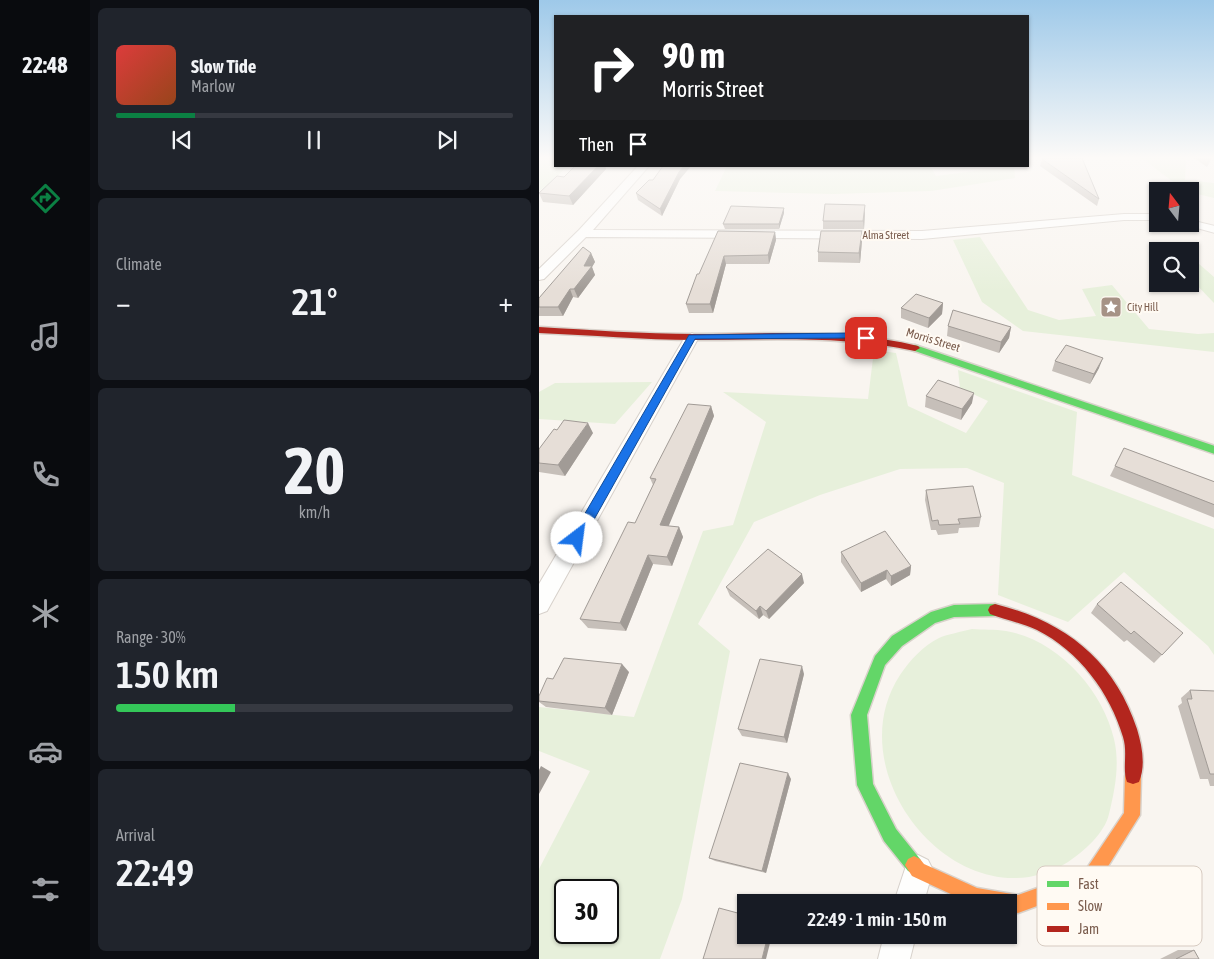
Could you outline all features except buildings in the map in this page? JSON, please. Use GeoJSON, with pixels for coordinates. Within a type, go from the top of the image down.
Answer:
{"type":"FeatureCollection","features":[{"type":"Feature","properties":{"kind":"street"},"geometry":{"type":"LineString","coordinates":[[539,276],[610,203]]}},
{"type":"Feature","properties":{"kind":"street","name":"Alma Street"},"geometry":{"type":"LineString","coordinates":[[583,232],[922,235],[1124,217],[1149,217]]}},
{"type":"Feature","properties":{"kind":"street"},"geometry":{"type":"LineString","coordinates":[[1199,225],[1214,230]]}},
{"type":"Feature","properties":{"kind":"street","name":"Morris Street"},"geometry":{"type":"LineString","coordinates":[[539,330],[692,336],[849,336],[884,340],[925,350],[1214,450]]}},
{"type":"Feature","properties":{"kind":"street"},"geometry":{"type":"LineString","coordinates":[[539,604],[692,336]]}},
{"type":"Feature","properties":{"kind":"street"},"geometry":{"type":"LineString","coordinates":[[1037,897],[1018,904],[976,897],[918,870],[890,835],[865,785],[859,715],[880,661],[897,641],[931,618],[954,611],[995,610],[1017,614],[1058,633],[1102,674],[1117,698],[1134,747],[1131,815],[1099,866]]}},
{"type":"Feature","properties":{"kind":"street"},"geometry":{"type":"LineString","coordinates":[[911,894],[918,870]]}},
{"type":"Feature","properties":{"kind":"street"},"geometry":{"type":"LineString","coordinates":[[893,959],[897,944]]}},
{"type":"Feature","properties":{"kind":"green space"},"geometry":{"type":"Polygon","coordinates":[[[980,237],[1028,310],[1059,320],[1096,316],[1082,289],[1112,285],[1149,329],[1198,334],[1214,333],[1214,352],[1023,331],[982,302],[953,240],[980,237]]]}},
{"type":"Feature","properties":{"kind":"green space"},"geometry":{"type":"Polygon","coordinates":[[[1199,264],[1214,277],[1214,303],[1199,287],[1199,264]]]}},
{"type":"Feature","properties":{"kind":"green space"},"geometry":{"type":"Polygon","coordinates":[[[874,350],[896,353],[908,406],[966,433],[988,401],[960,388],[958,370],[1077,412],[1072,475],[1214,529],[1214,655],[1208,646],[1124,572],[1068,622],[998,595],[1004,483],[967,468],[900,469],[820,495],[754,522],[698,624],[730,651],[682,899],[660,959],[539,959],[539,869],[590,771],[539,751],[539,707],[634,717],[703,531],[733,525],[766,422],[723,392],[868,399],[874,350]]]}},
{"type":"Feature","properties":{"kind":"green space"},"geometry":{"type":"Polygon","coordinates":[[[652,382],[615,424],[539,419],[539,392],[555,383],[652,382]]]}},
{"type":"Feature","properties":{"kind":"green space"},"geometry":{"type":"Polygon","coordinates":[[[972,629],[1002,630],[1025,636],[1043,644],[1060,656],[1088,685],[1100,703],[1108,721],[1116,748],[1116,776],[1113,795],[1107,821],[1103,828],[1087,847],[1068,862],[1057,866],[1037,866],[1037,874],[1028,877],[988,875],[951,858],[920,831],[896,796],[884,756],[884,715],[900,675],[908,664],[933,641],[946,635],[972,629]]]}},
{"type":"Feature","properties":{"kind":"traffic: fast"},"geometry":{"type":"LineString","coordinates":[[915,348],[1215,450]]}},
{"type":"Feature","properties":{"kind":"traffic: fast"},"geometry":{"type":"LineString","coordinates":[[914,865],[890,835],[865,785],[859,715],[880,661],[897,641],[931,618],[954,611],[995,610]]}},
{"type":"Feature","properties":{"kind":"traffic: slow"},"geometry":{"type":"LineString","coordinates":[[1099,866],[1132,815],[1133,776]]}},
{"type":"Feature","properties":{"kind":"traffic: slow"},"geometry":{"type":"LineString","coordinates":[[914,865],[918,870],[976,897],[1018,904],[1037,897]]}},
{"type":"Feature","properties":{"kind":"traffic: jam"},"geometry":{"type":"LineString","coordinates":[[539,330],[675,337],[833,337],[888,342],[915,348]]}},
{"type":"Feature","properties":{"kind":"traffic: jam"},"geometry":{"type":"LineString","coordinates":[[995,610],[1020,616],[1044,627],[1065,640],[1101,676],[1115,697],[1126,721],[1135,750],[1133,776]]}},
{"type":"Feature","properties":{"kind":"place","name":"City Hill"},"geometry":{"type":"Point","coordinates":[1111,307]}},
{"type":"Feature","properties":{"kind":"route"},"geometry":{"type":"LineString","coordinates":[[577,538],[692,336],[849,336],[866,338]]}}]}
